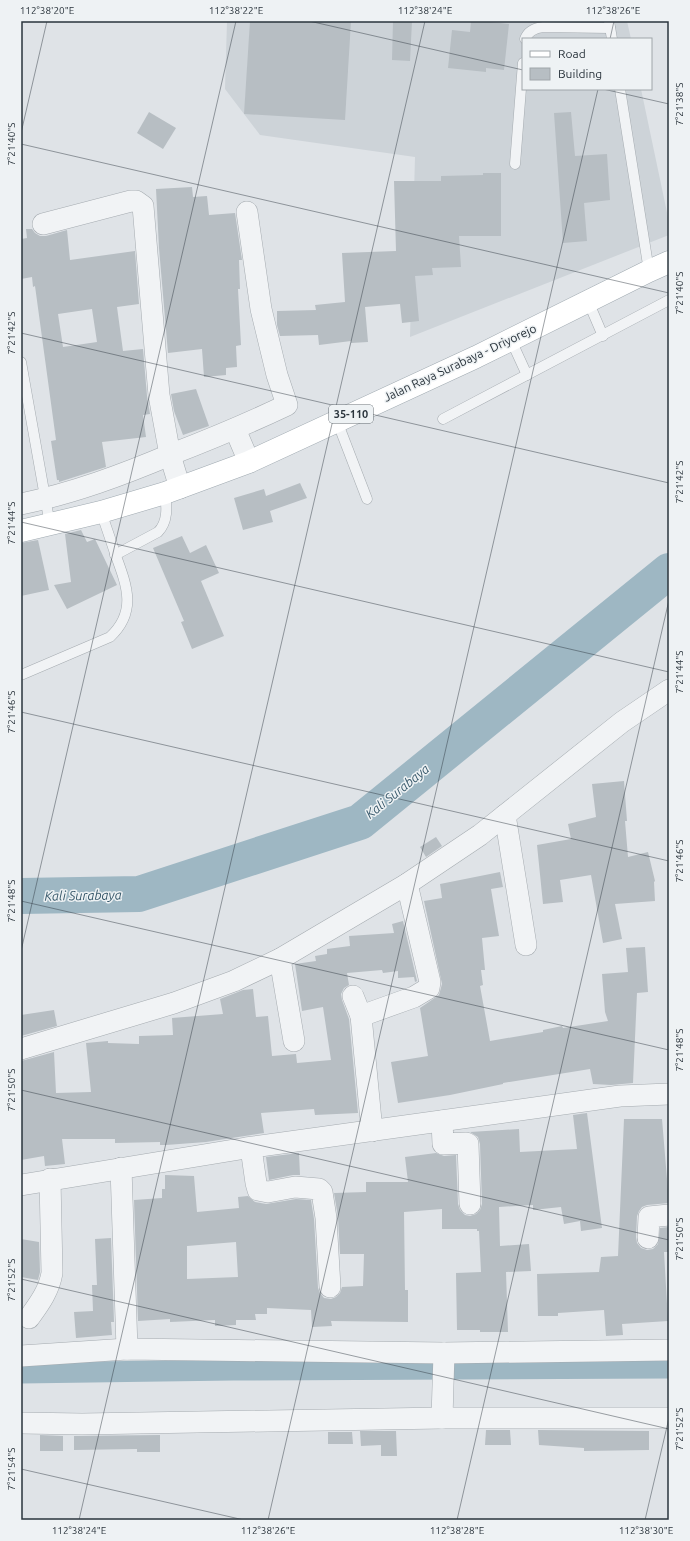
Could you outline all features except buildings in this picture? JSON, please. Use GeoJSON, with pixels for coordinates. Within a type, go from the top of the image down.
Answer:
{"type":"FeatureCollection","features":[{"type":"Feature","properties":{"kind":"main road","name":"Jalan Raya Surabaya - Driyorejo"},"geometry":{"type":"LineString","coordinates":[[21,531],[101,512],[172,491],[249,462],[476,357],[669,262]]}},
{"type":"Feature","properties":{"kind":"street"},"geometry":{"type":"LineString","coordinates":[[43,224],[131,201],[139,203],[143,206],[159,396],[170,455],[172,491]]}},
{"type":"Feature","properties":{"kind":"street"},"geometry":{"type":"LineString","coordinates":[[21,504],[45,499],[114,478],[235,429],[288,405],[277,375],[260,310],[247,212]]}},
{"type":"Feature","properties":{"kind":"street"},"geometry":{"type":"LineString","coordinates":[[235,429],[249,462]]}},
{"type":"Feature","properties":{"kind":"street"},"geometry":{"type":"LineString","coordinates":[[21,1049],[174,1003],[234,981],[280,959],[407,884],[480,835],[622,722],[669,690]]}},
{"type":"Feature","properties":{"kind":"street"},"geometry":{"type":"LineString","coordinates":[[505,815],[526,945]]}},
{"type":"Feature","properties":{"kind":"street"},"geometry":{"type":"LineString","coordinates":[[361,1016],[414,997],[429,988],[430,982],[407,884]]}},
{"type":"Feature","properties":{"kind":"street"},"geometry":{"type":"LineString","coordinates":[[280,959],[294,1041]]}},
{"type":"Feature","properties":{"kind":"street"},"geometry":{"type":"LineString","coordinates":[[354,996],[361,1016],[372,1131]]}},
{"type":"Feature","properties":{"kind":"street"},"geometry":{"type":"LineString","coordinates":[[21,1185],[50,1179],[251,1148],[620,1096],[669,1094]]}},
{"type":"Feature","properties":{"kind":"street"},"geometry":{"type":"LineString","coordinates":[[442,1121],[443,1144],[468,1144],[470,1204]]}},
{"type":"Feature","properties":{"kind":"street"},"geometry":{"type":"LineString","coordinates":[[251,1148],[258,1190],[268,1192],[295,1187],[319,1189],[322,1192],[326,1218],[330,1287]]}},
{"type":"Feature","properties":{"kind":"street"},"geometry":{"type":"LineString","coordinates":[[122,1168],[127,1349]]}},
{"type":"Feature","properties":{"kind":"street"},"geometry":{"type":"LineString","coordinates":[[29,1318],[47,1292],[52,1273],[50,1179]]}},
{"type":"Feature","properties":{"kind":"street"},"geometry":{"type":"LineString","coordinates":[[648,1238],[649,1217],[669,1215]]}},
{"type":"Feature","properties":{"kind":"street"},"geometry":{"type":"LineString","coordinates":[[21,1356],[127,1349],[444,1355],[669,1350]]}},
{"type":"Feature","properties":{"kind":"street"},"geometry":{"type":"LineString","coordinates":[[443,1410],[444,1355]]}},
{"type":"Feature","properties":{"kind":"street"},"geometry":{"type":"LineString","coordinates":[[21,1423],[82,1424],[443,1410],[669,1418]]}},
{"type":"Feature","properties":{"kind":"lane"},"geometry":{"type":"LineString","coordinates":[[525,38],[527,34],[543,24],[610,24],[612,38]]}},
{"type":"Feature","properties":{"kind":"lane"},"geometry":{"type":"LineString","coordinates":[[515,164],[522,76]]}},
{"type":"Feature","properties":{"kind":"lane"},"geometry":{"type":"LineString","coordinates":[[620,90],[649,271]]}},
{"type":"Feature","properties":{"kind":"lane"},"geometry":{"type":"LineString","coordinates":[[443,419],[669,300]]}},
{"type":"Feature","properties":{"kind":"lane"},"geometry":{"type":"LineString","coordinates":[[588,301],[603,336]]}},
{"type":"Feature","properties":{"kind":"lane"},"geometry":{"type":"LineString","coordinates":[[511,340],[527,374]]}},
{"type":"Feature","properties":{"kind":"lane"},"geometry":{"type":"LineString","coordinates":[[21,362],[50,525]]}},
{"type":"Feature","properties":{"kind":"lane"},"geometry":{"type":"LineString","coordinates":[[336,421],[367,499]]}},
{"type":"Feature","properties":{"kind":"lane"},"geometry":{"type":"LineString","coordinates":[[115,555],[158,532],[163,527],[172,491]]}},
{"type":"Feature","properties":{"kind":"lane"},"geometry":{"type":"LineString","coordinates":[[21,675],[110,637],[119,629],[127,608],[127,594],[124,579],[101,512]]}},
{"type":"Feature","properties":{"kind":"shaded area"},"geometry":{"type":"Polygon","coordinates":[[[227,21],[627,21],[631,38],[522,38],[522,90],[641,90],[669,222],[669,235],[410,337],[415,157],[260,135],[225,89],[227,21]]]}},
{"type":"Feature","properties":{"kind":"waterway","name":"Kali Surabaya"},"geometry":{"type":"LineString","coordinates":[[21,896],[139,894],[360,822],[669,571]]}},
{"type":"Feature","properties":{"kind":"waterway"},"geometry":{"type":"LineString","coordinates":[[21,1373],[233,1370],[669,1368]]}}]}
